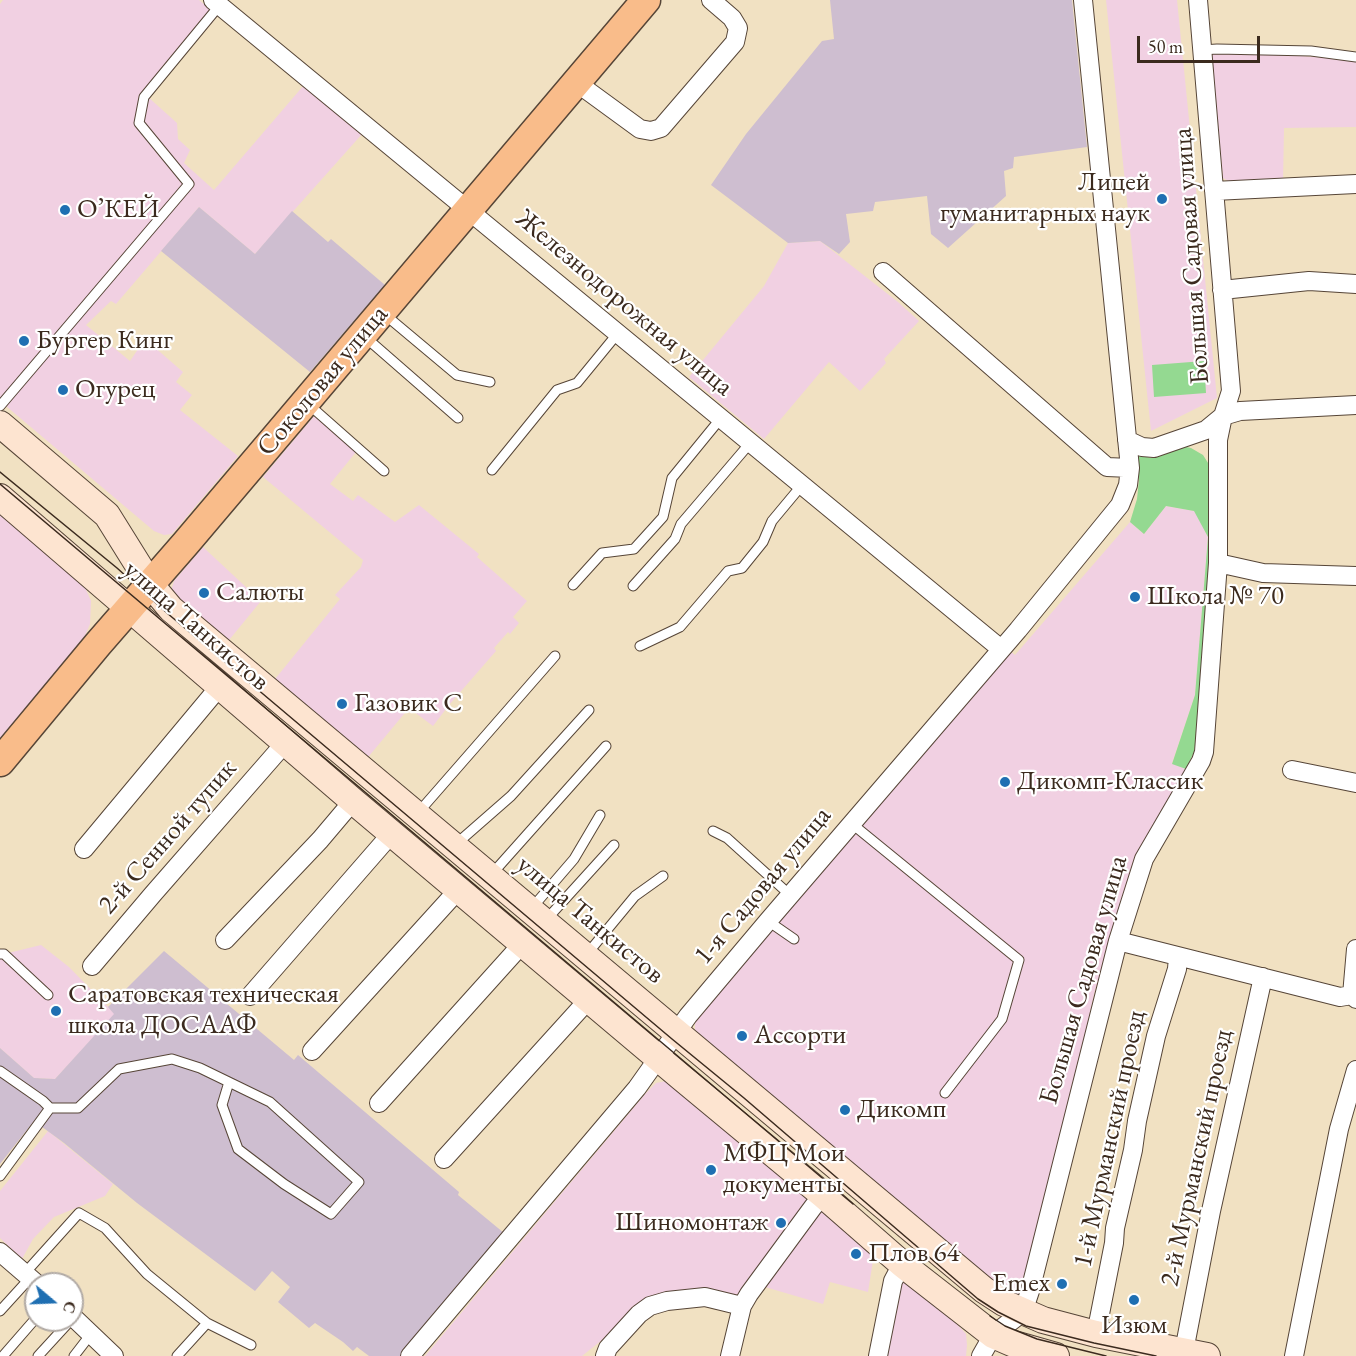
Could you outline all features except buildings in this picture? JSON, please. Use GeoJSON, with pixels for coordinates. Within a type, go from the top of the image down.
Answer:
{"type":"FeatureCollection","features":[{"type":"Feature","properties":{"kind":"main road","name":"Соколовая улица"},"geometry":{"type":"LineString","coordinates":[[0,762],[646,0]]}},
{"type":"Feature","properties":{"kind":"main road","name":"улица Танкистов"},"geometry":{"type":"LineString","coordinates":[[0,424],[107,515],[150,584],[171,609],[984,1290],[1004,1303],[1043,1320],[1096,1334],[1196,1354]]}},
{"type":"Feature","properties":{"kind":"main road","name":"улица Танкистов"},"geometry":{"type":"LineString","coordinates":[[0,496],[353,801],[823,1195],[902,1263],[987,1345],[1014,1344],[1056,1356]]}},
{"type":"Feature","properties":{"kind":"street"},"geometry":{"type":"LineString","coordinates":[[577,83],[640,129],[651,131],[661,128],[735,42],[738,28],[732,18],[711,0]]}},
{"type":"Feature","properties":{"kind":"street"},"geometry":{"type":"LineString","coordinates":[[1001,649],[1120,505],[1128,485],[1130,468],[1083,0]]}},
{"type":"Feature","properties":{"kind":"street","name":"Большая Садовая улица"},"geometry":{"type":"LineString","coordinates":[[1023,1312],[1118,941],[1144,859],[1191,780],[1204,752],[1218,563],[1218,440],[1231,391],[1198,0]]}},
{"type":"Feature","properties":{"kind":"street","name":"Железнодорожная улица"},"geometry":{"type":"LineString","coordinates":[[216,3],[1001,649]]}},
{"type":"Feature","properties":{"kind":"street"},"geometry":{"type":"LineString","coordinates":[[1214,191],[1356,184]]}},
{"type":"Feature","properties":{"kind":"street"},"geometry":{"type":"LineString","coordinates":[[883,272],[1107,467],[1130,468]]}},
{"type":"Feature","properties":{"kind":"street"},"geometry":{"type":"LineString","coordinates":[[1222,290],[1309,281],[1356,284]]}},
{"type":"Feature","properties":{"kind":"street"},"geometry":{"type":"LineString","coordinates":[[1127,440],[1143,447],[1154,448],[1206,430],[1223,416],[1240,411],[1356,405]]}},
{"type":"Feature","properties":{"kind":"street"},"geometry":{"type":"LineString","coordinates":[[1218,563],[1263,573],[1356,576]]}},
{"type":"Feature","properties":{"kind":"street","name":"1-я Садовая улица"},"geometry":{"type":"LineString","coordinates":[[410,1356],[637,1088],[688,1016],[1001,649]]}},
{"type":"Feature","properties":{"kind":"street"},"geometry":{"type":"LineString","coordinates":[[84,849],[220,686]]}},
{"type":"Feature","properties":{"kind":"street","name":"2-й Сенной тупик"},"geometry":{"type":"LineString","coordinates":[[92,966],[285,743]]}},
{"type":"Feature","properties":{"kind":"street"},"geometry":{"type":"LineString","coordinates":[[1292,770],[1356,783]]}},
{"type":"Feature","properties":{"kind":"street"},"geometry":{"type":"LineString","coordinates":[[225,940],[320,840],[353,801]]}},
{"type":"Feature","properties":{"kind":"street"},"geometry":{"type":"LineString","coordinates":[[250,996],[392,833]]}},
{"type":"Feature","properties":{"kind":"street"},"geometry":{"type":"LineString","coordinates":[[312,1051],[459,889]]}},
{"type":"Feature","properties":{"kind":"street"},"geometry":{"type":"LineString","coordinates":[[1118,941],[1340,996],[1354,997],[1356,949]]}},
{"type":"Feature","properties":{"kind":"street"},"geometry":{"type":"LineString","coordinates":[[379,1103],[523,943]]}},
{"type":"Feature","properties":{"kind":"street","name":"1-й Мурманский проезд"},"geometry":{"type":"LineString","coordinates":[[1096,1334],[1115,1228],[1156,1036],[1177,969],[1178,956]]}},
{"type":"Feature","properties":{"kind":"street","name":"2-й Мурманский проезд"},"geometry":{"type":"LineString","coordinates":[[1196,1354],[1211,1211],[1263,977]]}},
{"type":"Feature","properties":{"kind":"street"},"geometry":{"type":"LineString","coordinates":[[444,1159],[589,999]]}},
{"type":"Feature","properties":{"kind":"street"},"geometry":{"type":"LineString","coordinates":[[1294,1356],[1339,1129],[1356,1070]]}},
{"type":"Feature","properties":{"kind":"street"},"geometry":{"type":"LineString","coordinates":[[730,1356],[742,1306],[770,1264],[823,1195]]}},
{"type":"Feature","properties":{"kind":"street"},"geometry":{"type":"LineString","coordinates":[[0,1252],[24,1273]]}},
{"type":"Feature","properties":{"kind":"street"},"geometry":{"type":"LineString","coordinates":[[878,1356],[893,1281],[902,1263]]}},
{"type":"Feature","properties":{"kind":"street"},"geometry":{"type":"LineString","coordinates":[[605,1356],[608,1348],[639,1314],[650,1306],[667,1301],[705,1297],[742,1306]]}},
{"type":"Feature","properties":{"kind":"street"},"geometry":{"type":"LineString","coordinates":[[987,1345],[1023,1312]]}},
{"type":"Feature","properties":{"kind":"street"},"geometry":{"type":"LineString","coordinates":[[84,1328],[111,1355]]}},
{"type":"Feature","properties":{"kind":"lane"},"geometry":{"type":"LineString","coordinates":[[0,406],[189,184],[139,123],[144,97],[216,3]]}},
{"type":"Feature","properties":{"kind":"lane"},"geometry":{"type":"LineString","coordinates":[[1202,50],[1311,51],[1356,57]]}},
{"type":"Feature","properties":{"kind":"lane"},"geometry":{"type":"LineString","coordinates":[[381,311],[457,375],[490,382]]}},
{"type":"Feature","properties":{"kind":"lane"},"geometry":{"type":"LineString","coordinates":[[492,470],[557,390],[577,383],[618,333]]}},
{"type":"Feature","properties":{"kind":"lane"},"geometry":{"type":"LineString","coordinates":[[362,334],[458,418]]}},
{"type":"Feature","properties":{"kind":"lane"},"geometry":{"type":"LineString","coordinates":[[306,401],[384,471]]}},
{"type":"Feature","properties":{"kind":"lane"},"geometry":{"type":"LineString","coordinates":[[573,585],[602,553],[634,549],[663,517],[672,478],[721,418]]}},
{"type":"Feature","properties":{"kind":"lane"},"geometry":{"type":"LineString","coordinates":[[633,586],[675,539],[681,524],[751,442]]}},
{"type":"Feature","properties":{"kind":"lane"},"geometry":{"type":"LineString","coordinates":[[640,645],[680,627],[728,571],[742,568],[763,542],[772,521],[802,485]]}},
{"type":"Feature","properties":{"kind":"lane"},"geometry":{"type":"LineString","coordinates":[[417,814],[555,656]]}},
{"type":"Feature","properties":{"kind":"lane"},"geometry":{"type":"LineString","coordinates":[[455,845],[511,796],[589,710]]}},
{"type":"Feature","properties":{"kind":"lane"},"geometry":{"type":"LineString","coordinates":[[491,875],[606,746]]}},
{"type":"Feature","properties":{"kind":"lane"},"geometry":{"type":"LineString","coordinates":[[538,915],[600,814]]}},
{"type":"Feature","properties":{"kind":"lane"},"geometry":{"type":"LineString","coordinates":[[851,823],[1019,960],[1002,1020],[945,1093]]}},
{"type":"Feature","properties":{"kind":"lane"},"geometry":{"type":"LineString","coordinates":[[713,831],[727,838],[790,896]]}},
{"type":"Feature","properties":{"kind":"lane"},"geometry":{"type":"LineString","coordinates":[[538,915],[614,845]]}},
{"type":"Feature","properties":{"kind":"lane"},"geometry":{"type":"LineString","coordinates":[[585,956],[635,896],[663,876]]}},
{"type":"Feature","properties":{"kind":"lane"},"geometry":{"type":"LineString","coordinates":[[768,921],[794,939]]}},
{"type":"Feature","properties":{"kind":"lane"},"geometry":{"type":"LineString","coordinates":[[0,954],[4,954],[48,995]]}},
{"type":"Feature","properties":{"kind":"lane"},"geometry":{"type":"LineString","coordinates":[[0,1071],[50,1108],[78,1108],[119,1069],[172,1059],[200,1068],[229,1082],[270,1102],[359,1182],[331,1214],[284,1184],[238,1149],[222,1106],[229,1082]]}},
{"type":"Feature","properties":{"kind":"lane"},"geometry":{"type":"LineString","coordinates":[[0,1176],[50,1108]]}},
{"type":"Feature","properties":{"kind":"lane"},"geometry":{"type":"LineString","coordinates":[[36,1272],[80,1213],[105,1228],[147,1274],[207,1323],[251,1345]]}},
{"type":"Feature","properties":{"kind":"lane"},"geometry":{"type":"LineString","coordinates":[[0,1311],[24,1286]]}},
{"type":"Feature","properties":{"kind":"lane"},"geometry":{"type":"LineString","coordinates":[[177,1356],[207,1323]]}},
{"type":"Feature","properties":{"kind":"lane"},"geometry":{"type":"LineString","coordinates":[[3,1356],[24,1332]]}},
{"type":"Feature","properties":{"kind":"lane"},"geometry":{"type":"LineString","coordinates":[[38,1356],[59,1332]]}},
{"type":"Feature","properties":{"kind":"lane"},"geometry":{"type":"LineString","coordinates":[[74,1356],[91,1334]]}},
{"type":"Feature","properties":{"kind":"shaded area"},"geometry":{"type":"Polygon","coordinates":[[[3,0],[199,0],[218,16],[148,97],[177,123],[178,139],[190,150],[184,163],[214,190],[304,85],[363,133],[255,254],[199,207],[116,304],[111,301],[86,325],[130,361],[145,339],[183,372],[176,382],[192,395],[180,410],[238,456],[172,534],[164,535],[154,531],[0,401],[0,4],[3,0]]]}},
{"type":"Feature","properties":{"kind":"shaded area"},"geometry":{"type":"Polygon","coordinates":[[[830,0],[1072,0],[1087,147],[1014,157],[1013,168],[1004,171],[1006,196],[948,248],[931,234],[927,196],[875,202],[873,211],[846,214],[850,242],[839,254],[820,241],[788,243],[711,185],[746,134],[822,41],[834,39],[830,0]]]}},
{"type":"Feature","properties":{"kind":"shaded area","name":"Лицей гуманитарных наук"},"geometry":{"type":"Polygon","coordinates":[[[1106,0],[1177,0],[1217,398],[1151,431],[1106,0]]]}},
{"type":"Feature","properties":{"kind":"shaded area"},"geometry":{"type":"Polygon","coordinates":[[[1260,53],[1356,60],[1356,127],[1284,128],[1283,182],[1230,182],[1223,178],[1211,54],[1260,53]]]}},
{"type":"Feature","properties":{"kind":"shaded area"},"geometry":{"type":"Polygon","coordinates":[[[199,207],[255,254],[292,211],[328,242],[331,239],[385,285],[310,372],[161,251],[199,207]]]}},
{"type":"Feature","properties":{"kind":"shaded area"},"geometry":{"type":"Polygon","coordinates":[[[820,241],[919,321],[884,359],[886,363],[860,391],[829,362],[764,439],[689,377],[764,286],[788,243],[820,241]]]}},
{"type":"Feature","properties":{"kind":"shaded area"},"geometry":{"type":"Polygon","coordinates":[[[314,416],[356,452],[330,484],[353,501],[358,495],[395,522],[419,505],[479,554],[477,557],[527,601],[513,617],[519,623],[494,648],[496,651],[433,726],[409,708],[364,762],[271,684],[340,599],[335,595],[361,567],[363,560],[263,477],[314,416]]]}},
{"type":"Feature","properties":{"kind":"shaded area"},"geometry":{"type":"Polygon","coordinates":[[[1166,506],[1195,511],[1208,537],[1195,695],[1172,763],[1186,769],[1140,855],[1095,990],[1047,1206],[1024,1296],[1017,1299],[699,1036],[695,1030],[695,1024],[699,1014],[1010,651],[1015,655],[1130,522],[1144,534],[1166,506]]]}},
{"type":"Feature","properties":{"kind":"shaded area"},"geometry":{"type":"Polygon","coordinates":[[[0,515],[74,575],[84,585],[91,601],[90,624],[81,645],[0,742],[0,515]]]}},
{"type":"Feature","properties":{"kind":"shaded area"},"geometry":{"type":"Polygon","coordinates":[[[203,547],[261,601],[225,645],[170,594],[174,581],[203,547]]]}},
{"type":"Feature","properties":{"kind":"shaded area","name":"Саратовская техническая школа ДОСААФ"},"geometry":{"type":"Polygon","coordinates":[[[41,945],[69,967],[115,1014],[55,1079],[34,1078],[0,1048],[0,955],[41,945]]]}},
{"type":"Feature","properties":{"kind":"shaded area"},"geometry":{"type":"Polygon","coordinates":[[[164,951],[294,1060],[298,1055],[504,1233],[401,1356],[369,1356],[357,1347],[353,1351],[315,1323],[309,1328],[278,1302],[290,1287],[272,1271],[255,1291],[137,1203],[34,1121],[0,1164],[0,1048],[34,1078],[55,1079],[114,1014],[108,1007],[164,951]]]}},
{"type":"Feature","properties":{"kind":"shaded area"},"geometry":{"type":"Polygon","coordinates":[[[666,1081],[813,1197],[742,1293],[734,1296],[668,1296],[612,1332],[582,1356],[425,1356],[646,1093],[656,1083],[666,1081]]]}},
{"type":"Feature","properties":{"kind":"shaded area"},"geometry":{"type":"Polygon","coordinates":[[[48,1131],[113,1184],[105,1196],[54,1217],[33,1239],[22,1259],[0,1238],[0,1191],[48,1131]]]}},
{"type":"Feature","properties":{"kind":"shaded area"},"geometry":{"type":"Polygon","coordinates":[[[826,1210],[874,1254],[868,1292],[830,1282],[823,1304],[765,1287],[819,1211],[826,1210]]]}},
{"type":"Feature","properties":{"kind":"shaded area"},"geometry":{"type":"Polygon","coordinates":[[[904,1280],[955,1322],[966,1334],[966,1356],[882,1356],[899,1282],[904,1280]]]}},
{"type":"Feature","properties":{"kind":"green space"},"geometry":{"type":"Polygon","coordinates":[[[1204,361],[1206,393],[1154,397],[1152,365],[1204,361]]]}},
{"type":"Feature","properties":{"kind":"green space"},"geometry":{"type":"Polygon","coordinates":[[[1177,445],[1191,448],[1203,455],[1210,466],[1213,543],[1203,695],[1194,752],[1186,769],[1172,764],[1195,695],[1208,537],[1194,511],[1166,506],[1144,534],[1130,522],[1137,499],[1139,455],[1151,458],[1161,456],[1177,445]]]}},
{"type":"Feature","properties":{"kind":"tram line"},"geometry":{"type":"LineString","coordinates":[[0,472],[117,568],[167,613],[744,1098],[978,1299],[1026,1326],[1156,1356]]}},
{"type":"Feature","properties":{"kind":"tram line"},"geometry":{"type":"LineString","coordinates":[[0,484],[853,1204]]}},
{"type":"Feature","properties":{"kind":"tram line"},"geometry":{"type":"LineString","coordinates":[[990,1316],[1005,1326],[1037,1339],[1106,1356]]}},
{"type":"Feature","properties":{"kind":"place","name":"Лицей гуманитарных наук"},"geometry":{"type":"Point","coordinates":[1162,199]}},
{"type":"Feature","properties":{"kind":"place","name":"О’КЕЙ"},"geometry":{"type":"Point","coordinates":[65,210]}},
{"type":"Feature","properties":{"kind":"place","name":"Бургер Кинг"},"geometry":{"type":"Point","coordinates":[24,341]}},
{"type":"Feature","properties":{"kind":"place","name":"Огурец"},"geometry":{"type":"Point","coordinates":[63,390]}},
{"type":"Feature","properties":{"kind":"place","name":"Салюты"},"geometry":{"type":"Point","coordinates":[204,593]}},
{"type":"Feature","properties":{"kind":"place","name":"Школа № 70"},"geometry":{"type":"Point","coordinates":[1135,597]}},
{"type":"Feature","properties":{"kind":"place","name":"Газовик С"},"geometry":{"type":"Point","coordinates":[342,704]}},
{"type":"Feature","properties":{"kind":"place","name":"Дикомп-Классик"},"geometry":{"type":"Point","coordinates":[1005,782]}},
{"type":"Feature","properties":{"kind":"place","name":"Саратовская техническая школа ДОСААФ"},"geometry":{"type":"Point","coordinates":[56,1011]}},
{"type":"Feature","properties":{"kind":"place","name":"Ассорти"},"geometry":{"type":"Point","coordinates":[742,1036]}},
{"type":"Feature","properties":{"kind":"place","name":"Дикомп"},"geometry":{"type":"Point","coordinates":[845,1110]}},
{"type":"Feature","properties":{"kind":"place","name":"МФЦ Мои документы"},"geometry":{"type":"Point","coordinates":[711,1170]}},
{"type":"Feature","properties":{"kind":"place","name":"Шиномонтаж"},"geometry":{"type":"Point","coordinates":[781,1223]}},
{"type":"Feature","properties":{"kind":"place","name":"Плов 64"},"geometry":{"type":"Point","coordinates":[856,1254]}},
{"type":"Feature","properties":{"kind":"place","name":"Emex"},"geometry":{"type":"Point","coordinates":[1062,1284]}},
{"type":"Feature","properties":{"kind":"place","name":"Изюм"},"geometry":{"type":"Point","coordinates":[1134,1300]}}]}
